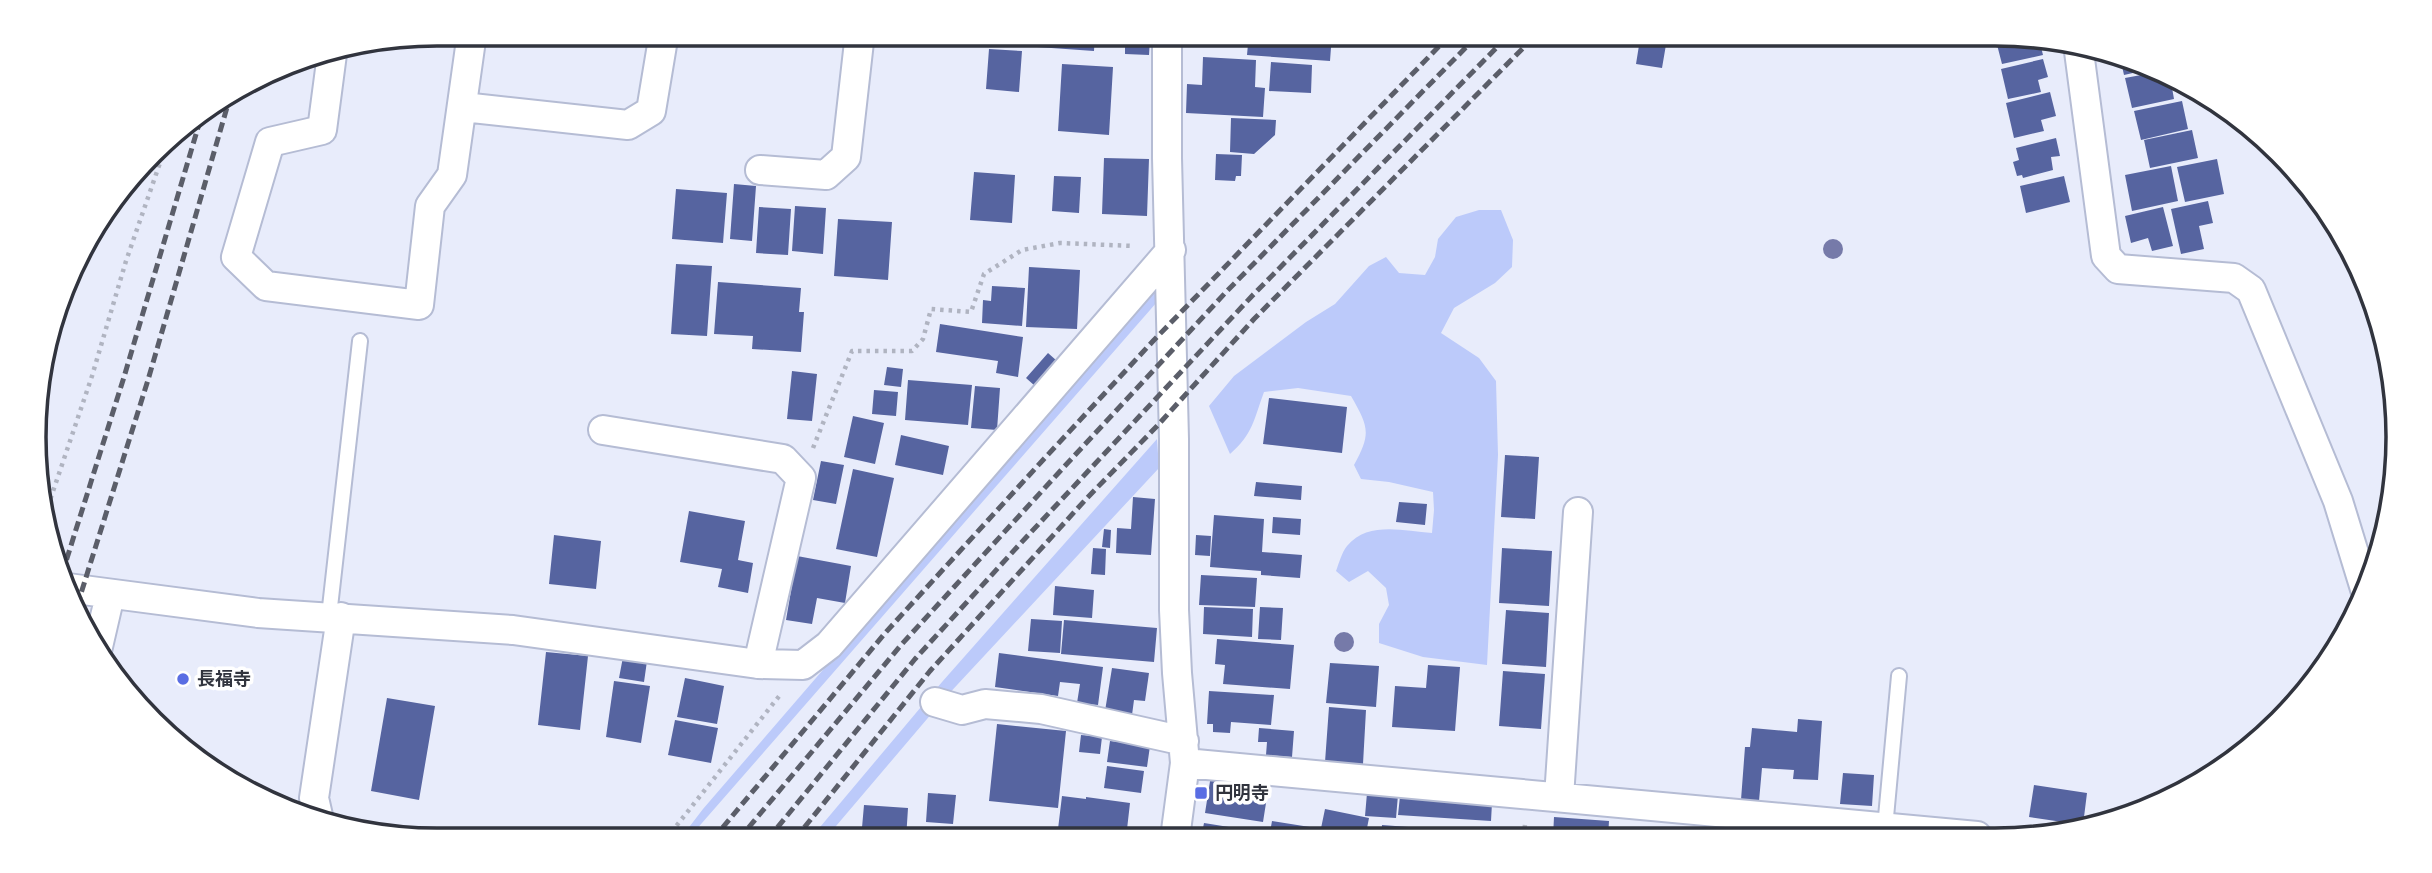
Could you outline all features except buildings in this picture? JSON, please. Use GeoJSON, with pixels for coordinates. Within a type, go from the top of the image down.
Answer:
{"type":"FeatureCollection","features":[{"type":"Feature","properties":{"kind":"street"},"geometry":{"type":"LineString","coordinates":[[331,60],[322,130],[270,142],[236,257],[265,286],[419,305],[430,206],[452,175],[470,46]]}},
{"type":"Feature","properties":{"kind":"street"},"geometry":{"type":"LineString","coordinates":[[463,107],[628,125],[651,111],[662,46]]}},
{"type":"Feature","properties":{"kind":"street"},"geometry":{"type":"LineString","coordinates":[[760,170],[825,175],[846,157],[858,46]]}},
{"type":"Feature","properties":{"kind":"street"},"geometry":{"type":"LineString","coordinates":[[1167,46],[1174,610],[1184,752],[1176,828]]}},
{"type":"Feature","properties":{"kind":"street"},"geometry":{"type":"LineString","coordinates":[[2079,55],[2106,256],[2118,269],[2234,278],[2251,290],[2338,501],[2361,576]]}},
{"type":"Feature","properties":{"kind":"street"},"geometry":{"type":"LineString","coordinates":[[77,590],[258,612],[513,630],[758,664],[803,665],[829,645],[1171,250]]}},
{"type":"Feature","properties":{"kind":"street"},"geometry":{"type":"LineString","coordinates":[[603,430],[783,459],[802,478],[758,664]]}},
{"type":"Feature","properties":{"kind":"street"},"geometry":{"type":"LineString","coordinates":[[1559,797],[1578,512]]}},
{"type":"Feature","properties":{"kind":"street"},"geometry":{"type":"LineString","coordinates":[[99,634],[105,595]]}},
{"type":"Feature","properties":{"kind":"street"},"geometry":{"type":"LineString","coordinates":[[316,809],[314,798],[335,617]]}},
{"type":"Feature","properties":{"kind":"street"},"geometry":{"type":"LineString","coordinates":[[948,710],[985,705],[1041,709],[1184,752],[1559,797],[1885,828]]}},
{"type":"Feature","properties":{"kind":"lane"},"geometry":{"type":"LineString","coordinates":[[335,617],[360,341]]}},
{"type":"Feature","properties":{"kind":"lane"},"geometry":{"type":"LineString","coordinates":[[1885,828],[1899,676]]}},
{"type":"Feature","properties":{"kind":"path"},"geometry":{"type":"LineString","coordinates":[[51,498],[161,159]]}},
{"type":"Feature","properties":{"kind":"path"},"geometry":{"type":"LineString","coordinates":[[802,478],[852,352],[912,351],[923,340],[931,309],[971,312],[984,274],[1022,250],[1060,243],[1152,246],[1171,250]]}},
{"type":"Feature","properties":{"kind":"path"},"geometry":{"type":"LineString","coordinates":[[675,828],[803,665]]}},
{"type":"Feature","properties":{"kind":"shaded area"},"geometry":{"type":"Polygon","coordinates":[[[1479,210],[1501,210],[1513,240],[1512,267],[1495,283],[1454,308],[1441,333],[1479,358],[1496,381],[1498,455],[1487,665],[1423,657],[1379,643],[1379,624],[1389,605],[1386,588],[1368,571],[1349,582],[1336,571],[1347,546],[1365,533],[1386,529],[1432,533],[1434,510],[1433,492],[1361,479],[1354,465],[1364,445],[1366,430],[1351,396],[1298,388],[1264,392],[1248,433],[1230,454],[1209,406],[1234,376],[1306,322],[1335,304],[1369,266],[1386,257],[1399,273],[1425,275],[1435,257],[1438,239],[1456,217],[1479,210]]]}},
{"type":"Feature","properties":{"kind":"shaded area"},"geometry":{"type":"Polygon","coordinates":[[[1161,278],[1164,294],[698,828],[688,828],[1161,278]]]}},
{"type":"Feature","properties":{"kind":"shaded area"},"geometry":{"type":"Polygon","coordinates":[[[1157,439],[1159,468],[944,699],[834,828],[819,828],[942,682],[1157,439]]]}},
{"type":"Feature","properties":{"kind":"railway"},"geometry":{"type":"LineString","coordinates":[[722,828],[886,632],[1043,460],[1154,340],[1439,46]]}},
{"type":"Feature","properties":{"kind":"railway"},"geometry":{"type":"LineString","coordinates":[[748,828],[901,645],[1063,468],[1227,291],[1467,46]]}},
{"type":"Feature","properties":{"kind":"railway"},"geometry":{"type":"LineString","coordinates":[[777,828],[915,659],[1019,545],[1252,296],[1498,46]]}},
{"type":"Feature","properties":{"kind":"railway"},"geometry":{"type":"LineString","coordinates":[[804,828],[930,671],[1087,498],[1158,425],[1254,319],[1525,46]]}},
{"type":"Feature","properties":{"kind":"railway"},"geometry":{"type":"LineString","coordinates":[[80,596],[148,380],[227,106]]}},
{"type":"Feature","properties":{"kind":"railway"},"geometry":{"type":"LineString","coordinates":[[66,562],[199,126]]}},
{"type":"Feature","properties":{"kind":"place","name":"長福寺"},"geometry":{"type":"Point","coordinates":[183,679]}},
{"type":"Feature","properties":{"kind":"place","name":"円明寺"},"geometry":{"type":"Point","coordinates":[1201,793]}}]}
